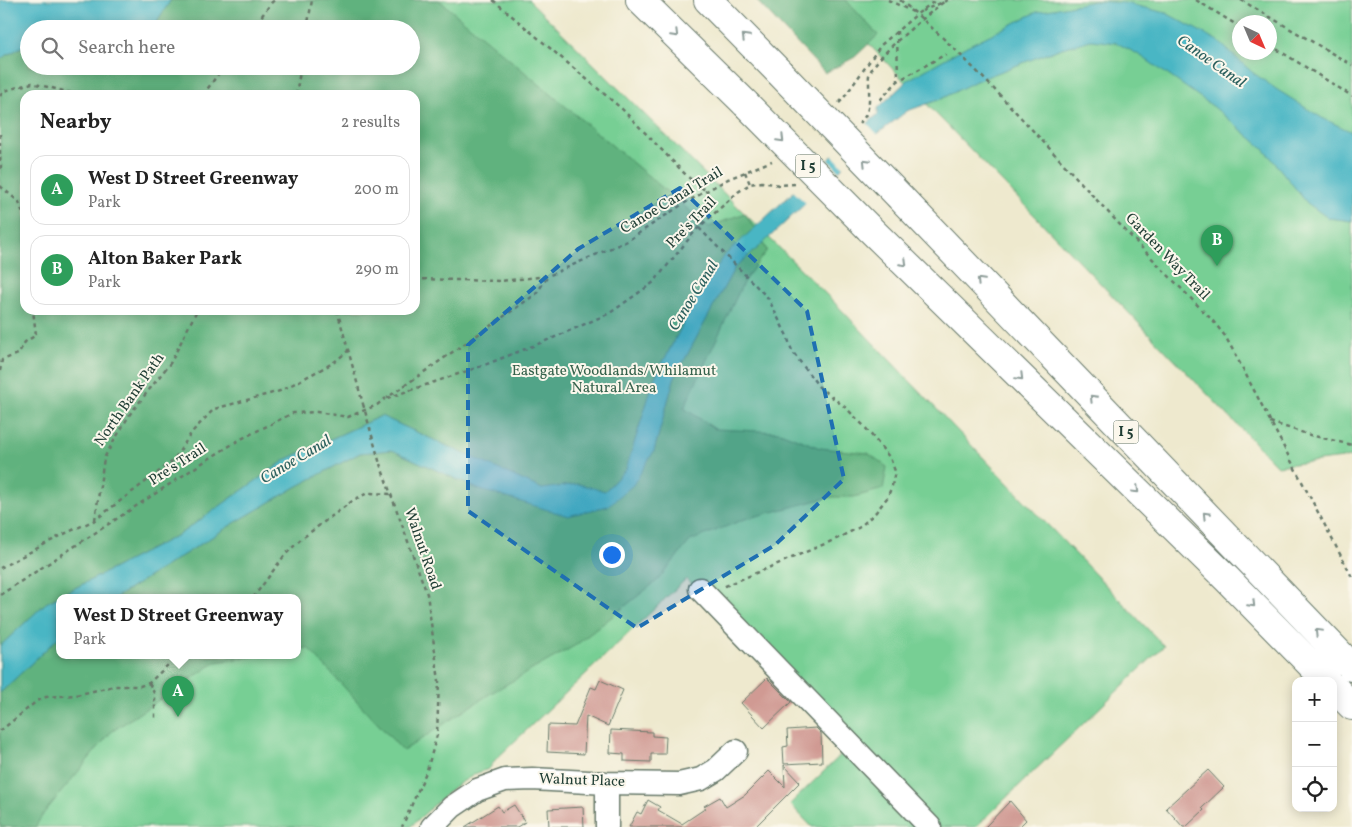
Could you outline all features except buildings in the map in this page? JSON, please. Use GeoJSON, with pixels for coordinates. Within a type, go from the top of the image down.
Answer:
{"type":"FeatureCollection","features":[{"type":"Feature","properties":{"kind":"highway","name":"I 5"},"geometry":{"type":"LineString","coordinates":[[640,0],[869,228],[1227,579],[1323,677]]}},
{"type":"Feature","properties":{"kind":"highway","name":"I 5"},"geometry":{"type":"LineString","coordinates":[[708,0],[1352,667]]}},
{"type":"Feature","properties":{"kind":"highway"},"geometry":{"type":"LineString","coordinates":[[1337,691],[1352,706]]}},
{"type":"Feature","properties":{"kind":"street"},"geometry":{"type":"LineString","coordinates":[[703,592],[930,827]]}},
{"type":"Feature","properties":{"kind":"street","name":"Walnut Place"},"geometry":{"type":"LineString","coordinates":[[432,827],[452,807],[477,790],[505,780],[532,779],[679,784],[701,779],[716,770],[736,751]]}},
{"type":"Feature","properties":{"kind":"street"},"geometry":{"type":"LineString","coordinates":[[607,783],[607,827]]}},
{"type":"Feature","properties":{"kind":"path"},"geometry":{"type":"LineString","coordinates":[[259,20],[275,0]]}},
{"type":"Feature","properties":{"kind":"path"},"geometry":{"type":"LineString","coordinates":[[309,20],[312,0]]}},
{"type":"Feature","properties":{"kind":"path"},"geometry":{"type":"LineString","coordinates":[[493,0],[622,109],[688,177],[706,192]]}},
{"type":"Feature","properties":{"kind":"path"},"geometry":{"type":"LineString","coordinates":[[888,0],[917,14]]}},
{"type":"Feature","properties":{"kind":"path","name":"Garden Way Trail"},"geometry":{"type":"LineString","coordinates":[[900,0],[950,43],[988,82],[1225,336],[1352,577]]}},
{"type":"Feature","properties":{"kind":"path"},"geometry":{"type":"LineString","coordinates":[[836,105],[843,99],[881,45],[936,0]]}},
{"type":"Feature","properties":{"kind":"path"},"geometry":{"type":"LineString","coordinates":[[917,14],[947,0]]}},
{"type":"Feature","properties":{"kind":"path"},"geometry":{"type":"LineString","coordinates":[[852,130],[866,117],[868,110],[869,74],[876,62],[947,0]]}},
{"type":"Feature","properties":{"kind":"path"},"geometry":{"type":"LineString","coordinates":[[1196,0],[1232,22]]}},
{"type":"Feature","properties":{"kind":"path"},"geometry":{"type":"LineString","coordinates":[[1241,0],[1352,65]]}},
{"type":"Feature","properties":{"kind":"path"},"geometry":{"type":"LineString","coordinates":[[897,31],[898,81]]}},
{"type":"Feature","properties":{"kind":"path"},"geometry":{"type":"LineString","coordinates":[[1277,49],[1352,96]]}},
{"type":"Feature","properties":{"kind":"path"},"geometry":{"type":"LineString","coordinates":[[880,100],[898,81],[946,54]]}},
{"type":"Feature","properties":{"kind":"path"},"geometry":{"type":"LineString","coordinates":[[207,90],[217,75]]}},
{"type":"Feature","properties":{"kind":"path"},"geometry":{"type":"LineString","coordinates":[[297,90],[299,75]]}},
{"type":"Feature","properties":{"kind":"path"},"geometry":{"type":"LineString","coordinates":[[0,96],[4,91],[32,83],[59,90]]}},
{"type":"Feature","properties":{"kind":"path"},"geometry":{"type":"LineString","coordinates":[[0,134],[0,171]]}},
{"type":"Feature","properties":{"kind":"path","name":"Canoe Canal Trail"},"geometry":{"type":"LineString","coordinates":[[420,280],[501,281],[548,276],[627,241],[683,204],[728,180],[771,162],[778,155]]}},
{"type":"Feature","properties":{"kind":"path"},"geometry":{"type":"LineString","coordinates":[[745,172],[750,184],[762,182],[792,185],[799,182]]}},
{"type":"Feature","properties":{"kind":"path","name":"Pre's Trail"},"geometry":{"type":"LineString","coordinates":[[0,595],[198,465],[277,420],[293,414],[317,412],[348,417],[378,405],[385,399],[482,366],[610,313],[654,282],[699,228],[750,184]]}},
{"type":"Feature","properties":{"kind":"path"},"geometry":{"type":"LineString","coordinates":[[0,186],[20,205]]}},
{"type":"Feature","properties":{"kind":"path"},"geometry":{"type":"LineString","coordinates":[[699,228],[768,298],[787,336],[792,351],[809,375],[820,387],[846,408],[870,434],[890,458],[895,471],[887,498],[860,527],[834,540],[703,592]]}},
{"type":"Feature","properties":{"kind":"path"},"geometry":{"type":"LineString","coordinates":[[385,399],[536,294],[548,276]]}},
{"type":"Feature","properties":{"kind":"path"},"geometry":{"type":"LineString","coordinates":[[0,371],[2,360],[18,354],[25,342],[36,335],[34,315]]}},
{"type":"Feature","properties":{"kind":"path","name":"North Bank Path"},"geometry":{"type":"LineString","coordinates":[[95,520],[104,458],[130,414],[171,362],[194,315]]}},
{"type":"Feature","properties":{"kind":"path","name":"Walnut Road"},"geometry":{"type":"LineString","coordinates":[[338,315],[380,464],[427,594],[439,680],[437,735],[427,770],[402,827]]}},
{"type":"Feature","properties":{"kind":"path"},"geometry":{"type":"LineString","coordinates":[[0,568],[95,520],[173,461],[192,432],[214,408],[280,391],[333,363],[348,350]]}},
{"type":"Feature","properties":{"kind":"path"},"geometry":{"type":"LineString","coordinates":[[1270,422],[1310,435],[1352,445]]}},
{"type":"Feature","properties":{"kind":"path"},"geometry":{"type":"LineString","coordinates":[[256,594],[279,562],[295,545],[355,499],[368,493],[391,494]]}},
{"type":"Feature","properties":{"kind":"path"},"geometry":{"type":"LineString","coordinates":[[0,731],[37,701],[46,697],[76,695],[105,687],[140,686],[149,683],[177,659]]}},
{"type":"Feature","properties":{"kind":"path"},"geometry":{"type":"LineString","coordinates":[[149,683],[154,695],[154,721]]}},
{"type":"Feature","properties":{"kind":"highlighted area"},"geometry":{"type":"Polygon","coordinates":[[[680,188],[807,311],[844,479],[775,545],[637,628],[468,511],[468,345],[578,249],[680,188]]]}},
{"type":"Feature","properties":{"kind":"green space","name":"Eastgate Woodlands/Whilamut Natural Area"},"geometry":{"type":"Polygon","coordinates":[[[171,0],[529,0],[833,301],[1164,646],[976,827],[812,827],[790,804],[847,749],[686,579],[495,760],[489,769],[477,773],[454,787],[410,827],[0,827],[0,59],[20,48],[20,75],[420,75],[420,20],[160,20],[171,0]]]}},
{"type":"Feature","properties":{"kind":"green space"},"geometry":{"type":"Polygon","coordinates":[[[171,0],[439,0],[709,227],[745,213],[767,250],[744,281],[684,408],[715,429],[780,432],[820,448],[868,453],[887,467],[883,489],[854,497],[830,497],[745,519],[690,541],[658,580],[576,645],[491,693],[403,751],[308,648],[301,649],[301,594],[121,594],[231,525],[296,487],[360,453],[392,450],[478,489],[608,506],[654,451],[674,379],[735,267],[725,256],[699,294],[655,377],[626,469],[604,492],[578,484],[542,489],[381,416],[287,459],[180,534],[63,594],[56,594],[56,598],[46,603],[0,646],[0,59],[20,48],[20,75],[420,75],[420,20],[158,20],[171,0]]]}},
{"type":"Feature","properties":{"kind":"green space"},"geometry":{"type":"Polygon","coordinates":[[[756,0],[846,0],[878,35],[855,57],[825,73],[756,0]]]}},
{"type":"Feature","properties":{"kind":"green space"},"geometry":{"type":"Polygon","coordinates":[[[826,0],[1352,0],[1352,457],[1277,466],[826,0]]]}},
{"type":"Feature","properties":{"kind":"green space"},"geometry":{"type":"Polygon","coordinates":[[[56,640],[56,659],[236,659],[216,662],[111,732],[44,813],[35,827],[0,827],[0,693],[56,640]]]}},
{"type":"Feature","properties":{"kind":"water"},"geometry":{"type":"Polygon","coordinates":[[[0,0],[171,0],[158,20],[20,20],[20,48],[0,59],[0,0]]]}},
{"type":"Feature","properties":{"kind":"water","name":"Canoe Canal"},"geometry":{"type":"Polygon","coordinates":[[[1095,1],[1125,3],[1166,13],[1218,41],[1232,54],[1232,60],[1239,60],[1276,89],[1322,118],[1352,132],[1352,221],[1328,218],[1307,203],[1264,149],[1214,107],[1141,56],[1117,43],[1091,40],[1059,49],[976,81],[941,99],[907,111],[871,139],[823,187],[735,267],[674,379],[654,451],[633,485],[608,506],[568,516],[478,489],[392,450],[360,453],[296,487],[231,525],[121,594],[63,594],[180,534],[287,459],[381,416],[542,489],[578,484],[605,491],[626,469],[655,377],[699,294],[725,255],[878,114],[878,108],[908,80],[967,46],[1037,12],[1095,1]]]}},
{"type":"Feature","properties":{"kind":"water"},"geometry":{"type":"Polygon","coordinates":[[[56,598],[56,640],[0,693],[0,646],[46,603],[56,598]]]}},
{"type":"Feature","properties":{"kind":"pier"},"geometry":{"type":"Polygon","coordinates":[[[866,122],[879,136],[845,168],[831,154],[866,122]]]}},
{"type":"Feature","properties":{"kind":"pier"},"geometry":{"type":"Polygon","coordinates":[[[827,158],[841,173],[808,205],[792,190],[827,158]]]}},
{"type":"Feature","properties":{"kind":"place","name":"Alton Baker Park"},"geometry":{"type":"Point","coordinates":[1217,266]}},
{"type":"Feature","properties":{"kind":"place","name":"West D Street Greenway"},"geometry":{"type":"Point","coordinates":[178,717]}}]}
